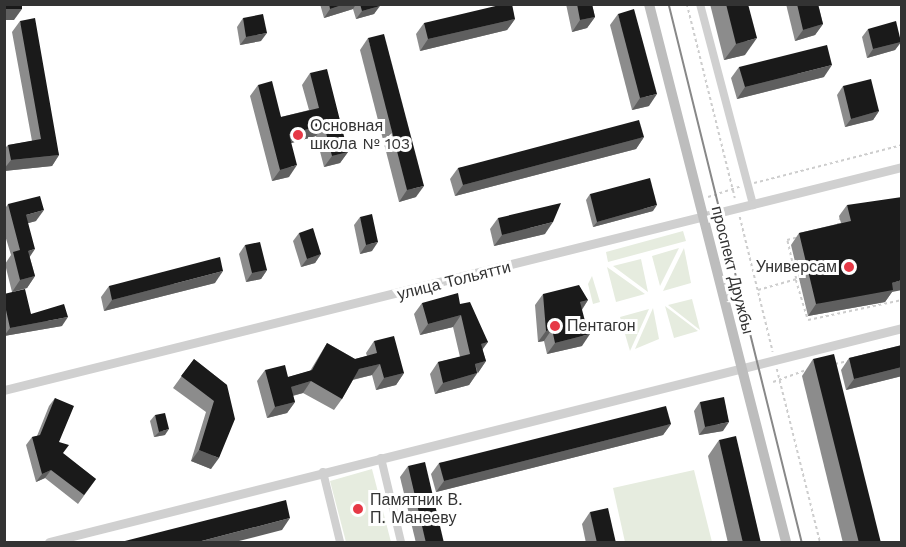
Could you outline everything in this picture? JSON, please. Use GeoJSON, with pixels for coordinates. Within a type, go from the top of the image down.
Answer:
{"type":"FeatureCollection","features":[{"type":"Feature","properties":{"kind":"main road","name":"проспект Дружбы"},"geometry":{"type":"LineString","coordinates":[[649,4],[786,543]]}},
{"type":"Feature","properties":{"kind":"street"},"geometry":{"type":"LineString","coordinates":[[700,4],[753,205]]}},
{"type":"Feature","properties":{"kind":"street","name":"улица Тольятти"},"geometry":{"type":"LineString","coordinates":[[4,390],[902,167]]}},
{"type":"Feature","properties":{"kind":"street"},"geometry":{"type":"LineString","coordinates":[[49,543],[322,472],[902,328]]}},
{"type":"Feature","properties":{"kind":"street"},"geometry":{"type":"LineString","coordinates":[[381,458],[401,543]]}},
{"type":"Feature","properties":{"kind":"street"},"geometry":{"type":"LineString","coordinates":[[322,472],[340,543]]}},
{"type":"Feature","properties":{"kind":"path"},"geometry":{"type":"LineString","coordinates":[[687,4],[733,188]]}},
{"type":"Feature","properties":{"kind":"path"},"geometry":{"type":"LineString","coordinates":[[699,200],[733,188],[902,145]]}},
{"type":"Feature","properties":{"kind":"path"},"geometry":{"type":"LineString","coordinates":[[827,229],[837,226],[837,215],[847,212]]}},
{"type":"Feature","properties":{"kind":"path"},"geometry":{"type":"LineString","coordinates":[[807,234],[787,240],[808,320],[902,300]]}},
{"type":"Feature","properties":{"kind":"path"},"geometry":{"type":"LineString","coordinates":[[758,290],[796,279]]}},
{"type":"Feature","properties":{"kind":"path"},"geometry":{"type":"LineString","coordinates":[[831,366],[851,361]]}},
{"type":"Feature","properties":{"kind":"path"},"geometry":{"type":"LineString","coordinates":[[773,382],[808,370]]}},
{"type":"Feature","properties":{"kind":"shaded area"},"geometry":{"type":"Polygon","coordinates":[[[683,231],[686,241],[608,262],[606,252],[683,231]]]}},
{"type":"Feature","properties":{"kind":"shaded area"},"geometry":{"type":"Polygon","coordinates":[[[679,248],[660,286],[652,256],[679,248]]]}},
{"type":"Feature","properties":{"kind":"shaded area"},"geometry":{"type":"Polygon","coordinates":[[[684,248],[691,283],[663,291],[684,248]]]}},
{"type":"Feature","properties":{"kind":"shaded area"},"geometry":{"type":"Polygon","coordinates":[[[641,259],[648,292],[613,266],[641,259]]]}},
{"type":"Feature","properties":{"kind":"shaded area"},"geometry":{"type":"Polygon","coordinates":[[[607,267],[645,294],[616,302],[607,267]]]}},
{"type":"Feature","properties":{"kind":"shaded area"},"geometry":{"type":"Polygon","coordinates":[[[592,276],[600,302],[593,304],[588,284],[592,276]]]}},
{"type":"Feature","properties":{"kind":"shaded area"},"geometry":{"type":"Polygon","coordinates":[[[692,299],[700,330],[668,305],[692,299]]]}},
{"type":"Feature","properties":{"kind":"shaded area"},"geometry":{"type":"Polygon","coordinates":[[[665,306],[698,331],[674,338],[665,306]]]}},
{"type":"Feature","properties":{"kind":"shaded area"},"geometry":{"type":"Polygon","coordinates":[[[653,308],[659,339],[635,349],[653,308]]]}},
{"type":"Feature","properties":{"kind":"shaded area"},"geometry":{"type":"Polygon","coordinates":[[[649,309],[630,351],[620,317],[649,309]]]}},
{"type":"Feature","properties":{"kind":"shaded area"},"geometry":{"type":"Polygon","coordinates":[[[372,469],[391,542],[346,542],[330,481],[372,469]]]}},
{"type":"Feature","properties":{"kind":"shaded area"},"geometry":{"type":"Polygon","coordinates":[[[694,470],[712,542],[625,542],[613,488],[694,470]]]}},
{"type":"Feature","properties":{"kind":"building"},"geometry":{"type":"Polygon","coordinates":[[[4,4],[22,4],[22,9],[4,9],[4,4]]]}},
{"type":"Feature","properties":{"kind":"building"},"geometry":{"type":"Polygon","coordinates":[[[329,4],[345,4],[330,9],[329,4]]]}},
{"type":"Feature","properties":{"kind":"building"},"geometry":{"type":"Polygon","coordinates":[[[360,4],[380,4],[380,6],[362,11],[360,4]]]}},
{"type":"Feature","properties":{"kind":"building"},"geometry":{"type":"Polygon","coordinates":[[[512,4],[515,19],[428,39],[424,23],[512,4]]]}},
{"type":"Feature","properties":{"kind":"building"},"geometry":{"type":"Polygon","coordinates":[[[577,4],[592,4],[595,17],[580,20],[577,4]]]}},
{"type":"Feature","properties":{"kind":"building"},"geometry":{"type":"Polygon","coordinates":[[[726,4],[748,4],[757,38],[736,44],[726,4]]]}},
{"type":"Feature","properties":{"kind":"building"},"geometry":{"type":"Polygon","coordinates":[[[797,4],[818,4],[823,24],[803,30],[797,4]]]}},
{"type":"Feature","properties":{"kind":"building"},"geometry":{"type":"Polygon","coordinates":[[[634,9],[657,94],[640,98],[618,14],[634,9]]]}},
{"type":"Feature","properties":{"kind":"building"},"geometry":{"type":"Polygon","coordinates":[[[263,14],[267,33],[246,37],[243,18],[263,14]]]}},
{"type":"Feature","properties":{"kind":"building"},"geometry":{"type":"Polygon","coordinates":[[[35,18],[59,155],[11,160],[8,145],[41,139],[20,21],[35,18]]]}},
{"type":"Feature","properties":{"kind":"building"},"geometry":{"type":"Polygon","coordinates":[[[896,21],[901,42],[873,49],[868,29],[896,21]]]}},
{"type":"Feature","properties":{"kind":"building"},"geometry":{"type":"Polygon","coordinates":[[[384,34],[424,186],[407,190],[368,38],[384,34]]]}},
{"type":"Feature","properties":{"kind":"building"},"geometry":{"type":"Polygon","coordinates":[[[827,45],[832,65],[745,87],[739,67],[827,45]]]}},
{"type":"Feature","properties":{"kind":"building"},"geometry":{"type":"Polygon","coordinates":[[[327,69],[348,152],[332,156],[324,125],[289,134],[297,165],[280,170],[258,85],[272,81],[281,117],[319,108],[310,73],[327,69]]]}},
{"type":"Feature","properties":{"kind":"building"},"geometry":{"type":"Polygon","coordinates":[[[871,79],[879,111],[851,119],[843,86],[871,79]]]}},
{"type":"Feature","properties":{"kind":"building"},"geometry":{"type":"Polygon","coordinates":[[[639,120],[644,137],[463,185],[458,168],[639,120]]]}},
{"type":"Feature","properties":{"kind":"building"},"geometry":{"type":"Polygon","coordinates":[[[650,178],[657,205],[597,222],[590,194],[650,178]]]}},
{"type":"Feature","properties":{"kind":"building"},"geometry":{"type":"Polygon","coordinates":[[[40,196],[44,210],[26,215],[35,249],[28,251],[35,276],[20,280],[13,252],[20,250],[8,204],[40,196]]]}},
{"type":"Feature","properties":{"kind":"building","name":"Универсам"},"geometry":{"type":"Polygon","coordinates":[[[902,197],[902,280],[892,283],[893,290],[816,304],[799,233],[851,221],[847,205],[902,197]]]}},
{"type":"Feature","properties":{"kind":"building"},"geometry":{"type":"Polygon","coordinates":[[[561,203],[553,222],[502,235],[498,218],[561,203]]]}},
{"type":"Feature","properties":{"kind":"building"},"geometry":{"type":"Polygon","coordinates":[[[372,214],[378,242],[366,245],[360,217],[372,214]]]}},
{"type":"Feature","properties":{"kind":"building"},"geometry":{"type":"Polygon","coordinates":[[[313,228],[321,254],[307,259],[299,233],[313,228]]]}},
{"type":"Feature","properties":{"kind":"building"},"geometry":{"type":"Polygon","coordinates":[[[260,242],[267,270],[252,273],[245,245],[260,242]]]}},
{"type":"Feature","properties":{"kind":"building"},"geometry":{"type":"Polygon","coordinates":[[[220,257],[223,271],[112,300],[109,286],[220,257]]]}},
{"type":"Feature","properties":{"kind":"building","name":"Пентагон"},"geometry":{"type":"Polygon","coordinates":[[[579,285],[588,300],[580,302],[585,321],[592,319],[590,334],[555,343],[552,329],[546,331],[543,294],[579,285]]]}},
{"type":"Feature","properties":{"kind":"building"},"geometry":{"type":"Polygon","coordinates":[[[25,289],[31,314],[64,304],[68,317],[10,328],[4,294],[25,289]]]}},
{"type":"Feature","properties":{"kind":"building"},"geometry":{"type":"Polygon","coordinates":[[[458,293],[460,304],[470,302],[488,342],[481,344],[486,361],[475,364],[477,373],[443,383],[438,362],[470,354],[461,315],[428,324],[422,303],[458,293]]]}},
{"type":"Feature","properties":{"kind":"building"},"geometry":{"type":"Polygon","coordinates":[[[394,336],[404,373],[384,378],[380,364],[359,369],[342,399],[311,381],[291,387],[295,402],[275,407],[265,370],[285,365],[288,377],[312,370],[327,343],[355,359],[377,353],[374,341],[394,336]]]}},
{"type":"Feature","properties":{"kind":"building"},"geometry":{"type":"Polygon","coordinates":[[[902,345],[902,367],[854,379],[849,358],[902,345]]]}},
{"type":"Feature","properties":{"kind":"building"},"geometry":{"type":"Polygon","coordinates":[[[834,354],[881,543],[859,543],[813,359],[834,354]]]}},
{"type":"Feature","properties":{"kind":"building"},"geometry":{"type":"Polygon","coordinates":[[[194,359],[227,385],[235,419],[219,458],[199,450],[214,401],[181,376],[194,359]]]}},
{"type":"Feature","properties":{"kind":"building"},"geometry":{"type":"Polygon","coordinates":[[[724,397],[729,422],[705,427],[700,402],[724,397]]]}},
{"type":"Feature","properties":{"kind":"building"},"geometry":{"type":"Polygon","coordinates":[[[55,398],[74,406],[59,442],[69,445],[63,453],[96,479],[84,495],[51,470],[42,474],[32,437],[40,435],[55,398]]]}},
{"type":"Feature","properties":{"kind":"building"},"geometry":{"type":"Polygon","coordinates":[[[666,406],[671,424],[444,481],[439,463],[666,406]]]}},
{"type":"Feature","properties":{"kind":"building"},"geometry":{"type":"Polygon","coordinates":[[[165,413],[169,429],[159,432],[155,415],[165,413]]]}},
{"type":"Feature","properties":{"kind":"building"},"geometry":{"type":"Polygon","coordinates":[[[736,436],[761,543],[743,543],[719,440],[736,436]]]}},
{"type":"Feature","properties":{"kind":"building"},"geometry":{"type":"Polygon","coordinates":[[[425,462],[444,543],[426,543],[408,466],[425,462]]]}},
{"type":"Feature","properties":{"kind":"building"},"geometry":{"type":"Polygon","coordinates":[[[286,500],[290,518],[194,543],[117,543],[286,500]]]}},
{"type":"Feature","properties":{"kind":"building"},"geometry":{"type":"Polygon","coordinates":[[[608,508],[616,543],[597,543],[590,512],[608,508]]]}},
{"type":"Feature","properties":{"kind":"tram line"},"geometry":{"type":"LineString","coordinates":[[669,4],[802,542]]}},
{"type":"Feature","properties":{"kind":"place","name":"Основная школа № 103"},"geometry":{"type":"Point","coordinates":[298,135]}},
{"type":"Feature","properties":{"kind":"place","name":"Универсам"},"geometry":{"type":"Point","coordinates":[849,267]}},
{"type":"Feature","properties":{"kind":"place","name":"Пентагон"},"geometry":{"type":"Point","coordinates":[555,326]}},
{"type":"Feature","properties":{"kind":"place","name":"Памятник В. П. Манееву"},"geometry":{"type":"Point","coordinates":[358,509]}}]}
